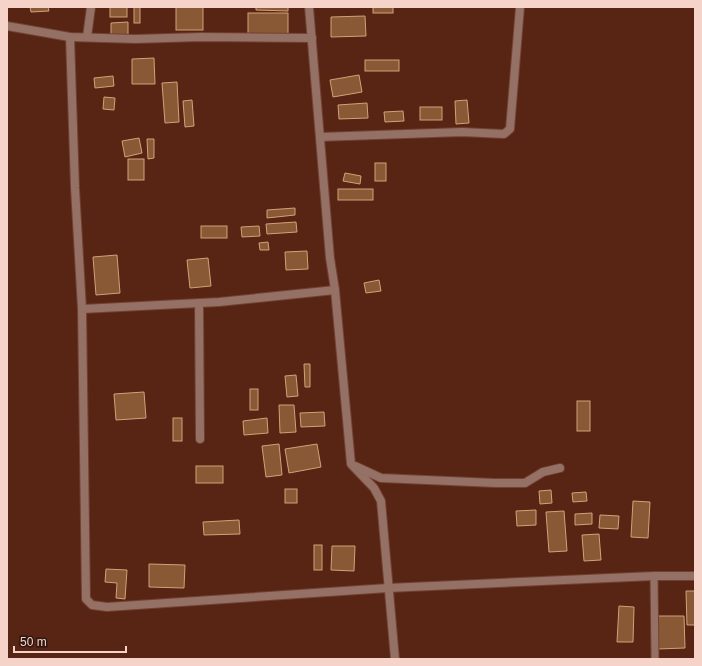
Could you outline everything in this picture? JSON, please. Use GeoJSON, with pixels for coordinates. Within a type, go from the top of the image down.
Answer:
{"type":"FeatureCollection","features":[{"type":"Feature","properties":{"kind":"street"},"geometry":{"type":"LineString","coordinates":[[87,37],[91,7]]}},
{"type":"Feature","properties":{"kind":"street"},"geometry":{"type":"LineString","coordinates":[[309,7],[330,258],[335,290],[351,464],[374,488],[381,501],[395,659]]}},
{"type":"Feature","properties":{"kind":"street"},"geometry":{"type":"LineString","coordinates":[[320,137],[462,132],[504,134],[510,129],[520,7]]}},
{"type":"Feature","properties":{"kind":"street"},"geometry":{"type":"LineString","coordinates":[[7,26],[70,37],[135,39],[201,37],[312,38]]}},
{"type":"Feature","properties":{"kind":"street"},"geometry":{"type":"LineString","coordinates":[[70,37],[75,188],[82,309],[86,599],[92,605],[107,607],[388,588],[654,576],[695,576]]}},
{"type":"Feature","properties":{"kind":"street"},"geometry":{"type":"LineString","coordinates":[[82,309],[199,303],[335,290]]}},
{"type":"Feature","properties":{"kind":"street"},"geometry":{"type":"LineString","coordinates":[[199,303],[200,438]]}},
{"type":"Feature","properties":{"kind":"street"},"geometry":{"type":"LineString","coordinates":[[351,464],[381,478],[495,484],[525,484],[543,472],[560,468]]}},
{"type":"Feature","properties":{"kind":"lane"},"geometry":{"type":"LineString","coordinates":[[654,576],[655,659]]}},
{"type":"Feature","properties":{"kind":"building"},"geometry":{"type":"Polygon","coordinates":[[[30,7],[48,7],[49,11],[31,12],[30,7]]]}},
{"type":"Feature","properties":{"kind":"building"},"geometry":{"type":"Polygon","coordinates":[[[110,7],[127,7],[127,17],[110,17],[110,7]]]}},
{"type":"Feature","properties":{"kind":"building"},"geometry":{"type":"Polygon","coordinates":[[[134,7],[140,7],[140,23],[134,23],[134,7]]]}},
{"type":"Feature","properties":{"kind":"building"},"geometry":{"type":"Polygon","coordinates":[[[176,7],[203,7],[203,30],[176,30],[176,7]]]}},
{"type":"Feature","properties":{"kind":"building"},"geometry":{"type":"Polygon","coordinates":[[[256,7],[288,7],[288,11],[256,10],[256,7]]]}},
{"type":"Feature","properties":{"kind":"building"},"geometry":{"type":"Polygon","coordinates":[[[373,7],[393,7],[393,13],[373,13],[373,7]]]}},
{"type":"Feature","properties":{"kind":"building"},"geometry":{"type":"Polygon","coordinates":[[[248,13],[288,13],[288,34],[248,34],[248,13]]]}},
{"type":"Feature","properties":{"kind":"building"},"geometry":{"type":"Polygon","coordinates":[[[365,16],[366,36],[331,37],[331,17],[365,16]]]}},
{"type":"Feature","properties":{"kind":"building"},"geometry":{"type":"Polygon","coordinates":[[[128,22],[128,35],[111,36],[111,23],[128,22]]]}},
{"type":"Feature","properties":{"kind":"building"},"geometry":{"type":"Polygon","coordinates":[[[154,58],[155,84],[132,84],[132,59],[154,58]]]}},
{"type":"Feature","properties":{"kind":"building"},"geometry":{"type":"Polygon","coordinates":[[[365,60],[399,60],[399,71],[365,71],[365,60]]]}},
{"type":"Feature","properties":{"kind":"building"},"geometry":{"type":"Polygon","coordinates":[[[359,75],[362,92],[333,97],[330,80],[359,75]]]}},
{"type":"Feature","properties":{"kind":"building"},"geometry":{"type":"Polygon","coordinates":[[[113,76],[114,86],[95,88],[94,78],[113,76]]]}},
{"type":"Feature","properties":{"kind":"building"},"geometry":{"type":"Polygon","coordinates":[[[177,82],[179,122],[165,123],[162,83],[177,82]]]}},
{"type":"Feature","properties":{"kind":"building"},"geometry":{"type":"Polygon","coordinates":[[[104,97],[115,98],[114,110],[103,109],[104,97]]]}},
{"type":"Feature","properties":{"kind":"building"},"geometry":{"type":"Polygon","coordinates":[[[192,100],[194,126],[185,127],[183,101],[192,100]]]}},
{"type":"Feature","properties":{"kind":"building"},"geometry":{"type":"Polygon","coordinates":[[[467,100],[469,123],[456,124],[455,101],[467,100]]]}},
{"type":"Feature","properties":{"kind":"building"},"geometry":{"type":"Polygon","coordinates":[[[367,103],[368,118],[339,119],[338,105],[367,103]]]}},
{"type":"Feature","properties":{"kind":"building"},"geometry":{"type":"Polygon","coordinates":[[[420,107],[442,107],[442,120],[420,120],[420,107]]]}},
{"type":"Feature","properties":{"kind":"building"},"geometry":{"type":"Polygon","coordinates":[[[403,111],[404,121],[385,122],[384,112],[403,111]]]}},
{"type":"Feature","properties":{"kind":"building"},"geometry":{"type":"Polygon","coordinates":[[[139,138],[142,153],[125,157],[122,141],[139,138]]]}},
{"type":"Feature","properties":{"kind":"building"},"geometry":{"type":"Polygon","coordinates":[[[147,139],[154,139],[154,158],[148,159],[147,139]]]}},
{"type":"Feature","properties":{"kind":"building"},"geometry":{"type":"Polygon","coordinates":[[[128,159],[144,159],[144,180],[128,180],[128,159]]]}},
{"type":"Feature","properties":{"kind":"building"},"geometry":{"type":"Polygon","coordinates":[[[375,163],[386,163],[386,181],[375,181],[375,163]]]}},
{"type":"Feature","properties":{"kind":"building"},"geometry":{"type":"Polygon","coordinates":[[[345,173],[361,176],[360,184],[343,181],[345,173]]]}},
{"type":"Feature","properties":{"kind":"building"},"geometry":{"type":"Polygon","coordinates":[[[338,189],[373,189],[373,200],[338,200],[338,189]]]}},
{"type":"Feature","properties":{"kind":"building"},"geometry":{"type":"Polygon","coordinates":[[[295,208],[295,215],[267,218],[267,210],[295,208]]]}},
{"type":"Feature","properties":{"kind":"building"},"geometry":{"type":"Polygon","coordinates":[[[296,222],[297,232],[267,234],[266,224],[296,222]]]}},
{"type":"Feature","properties":{"kind":"building"},"geometry":{"type":"Polygon","coordinates":[[[201,226],[227,226],[227,238],[201,238],[201,226]]]}},
{"type":"Feature","properties":{"kind":"building"},"geometry":{"type":"Polygon","coordinates":[[[259,226],[260,236],[242,237],[241,227],[259,226]]]}},
{"type":"Feature","properties":{"kind":"building"},"geometry":{"type":"Polygon","coordinates":[[[268,242],[269,250],[260,250],[259,243],[268,242]]]}},
{"type":"Feature","properties":{"kind":"building"},"geometry":{"type":"Polygon","coordinates":[[[307,251],[308,269],[286,270],[285,252],[307,251]]]}},
{"type":"Feature","properties":{"kind":"building"},"geometry":{"type":"Polygon","coordinates":[[[117,255],[120,293],[96,295],[93,257],[117,255]]]}},
{"type":"Feature","properties":{"kind":"building"},"geometry":{"type":"Polygon","coordinates":[[[208,258],[211,286],[190,288],[187,260],[208,258]]]}},
{"type":"Feature","properties":{"kind":"building"},"geometry":{"type":"Polygon","coordinates":[[[379,280],[381,291],[366,293],[364,283],[379,280]]]}},
{"type":"Feature","properties":{"kind":"building"},"geometry":{"type":"Polygon","coordinates":[[[304,364],[310,364],[310,387],[305,387],[304,364]]]}},
{"type":"Feature","properties":{"kind":"building"},"geometry":{"type":"Polygon","coordinates":[[[296,375],[298,396],[287,397],[285,376],[296,375]]]}},
{"type":"Feature","properties":{"kind":"building"},"geometry":{"type":"Polygon","coordinates":[[[250,389],[258,389],[258,410],[250,410],[250,389]]]}},
{"type":"Feature","properties":{"kind":"building"},"geometry":{"type":"Polygon","coordinates":[[[144,392],[146,418],[116,420],[114,394],[144,392]]]}},
{"type":"Feature","properties":{"kind":"building"},"geometry":{"type":"Polygon","coordinates":[[[577,401],[590,401],[590,431],[577,431],[577,401]]]}},
{"type":"Feature","properties":{"kind":"building"},"geometry":{"type":"Polygon","coordinates":[[[279,405],[294,405],[296,432],[280,433],[279,405]]]}},
{"type":"Feature","properties":{"kind":"building"},"geometry":{"type":"Polygon","coordinates":[[[324,412],[325,426],[301,427],[300,413],[324,412]]]}},
{"type":"Feature","properties":{"kind":"building"},"geometry":{"type":"Polygon","coordinates":[[[173,418],[182,418],[182,441],[173,441],[173,418]]]}},
{"type":"Feature","properties":{"kind":"building"},"geometry":{"type":"Polygon","coordinates":[[[267,418],[268,433],[244,435],[243,421],[267,418]]]}},
{"type":"Feature","properties":{"kind":"building"},"geometry":{"type":"Polygon","coordinates":[[[279,444],[282,475],[266,477],[262,446],[279,444]]]}},
{"type":"Feature","properties":{"kind":"building"},"geometry":{"type":"Polygon","coordinates":[[[317,444],[321,467],[289,473],[285,449],[317,444]]]}},
{"type":"Feature","properties":{"kind":"building"},"geometry":{"type":"Polygon","coordinates":[[[196,466],[223,466],[223,483],[196,483],[196,466]]]}},
{"type":"Feature","properties":{"kind":"building"},"geometry":{"type":"Polygon","coordinates":[[[285,489],[297,489],[297,503],[285,503],[285,489]]]}},
{"type":"Feature","properties":{"kind":"building"},"geometry":{"type":"Polygon","coordinates":[[[551,490],[552,503],[540,504],[539,491],[551,490]]]}},
{"type":"Feature","properties":{"kind":"building"},"geometry":{"type":"Polygon","coordinates":[[[586,492],[587,501],[573,502],[572,493],[586,492]]]}},
{"type":"Feature","properties":{"kind":"building"},"geometry":{"type":"Polygon","coordinates":[[[633,501],[650,502],[648,538],[631,537],[633,501]]]}},
{"type":"Feature","properties":{"kind":"building"},"geometry":{"type":"Polygon","coordinates":[[[536,510],[536,525],[517,526],[516,511],[536,510]]]}},
{"type":"Feature","properties":{"kind":"building"},"geometry":{"type":"Polygon","coordinates":[[[564,511],[567,551],[549,552],[546,512],[564,511]]]}},
{"type":"Feature","properties":{"kind":"building"},"geometry":{"type":"Polygon","coordinates":[[[592,513],[592,524],[575,525],[575,514],[592,513]]]}},
{"type":"Feature","properties":{"kind":"building"},"geometry":{"type":"Polygon","coordinates":[[[600,515],[619,516],[618,529],[599,528],[600,515]]]}},
{"type":"Feature","properties":{"kind":"building"},"geometry":{"type":"Polygon","coordinates":[[[239,520],[240,534],[204,535],[203,522],[239,520]]]}},
{"type":"Feature","properties":{"kind":"building"},"geometry":{"type":"Polygon","coordinates":[[[599,534],[601,560],[584,561],[582,535],[599,534]]]}},
{"type":"Feature","properties":{"kind":"building"},"geometry":{"type":"Polygon","coordinates":[[[314,545],[322,545],[322,570],[314,570],[314,545]]]}},
{"type":"Feature","properties":{"kind":"building"},"geometry":{"type":"Polygon","coordinates":[[[332,546],[355,546],[354,571],[331,570],[332,546]]]}},
{"type":"Feature","properties":{"kind":"building"},"geometry":{"type":"Polygon","coordinates":[[[149,564],[185,565],[184,588],[149,587],[149,564]]]}},
{"type":"Feature","properties":{"kind":"building"},"geometry":{"type":"Polygon","coordinates":[[[106,569],[127,570],[125,599],[116,598],[117,583],[105,582],[106,569]]]}},
{"type":"Feature","properties":{"kind":"building"},"geometry":{"type":"Polygon","coordinates":[[[686,591],[695,591],[695,625],[687,625],[686,591]]]}},
{"type":"Feature","properties":{"kind":"building"},"geometry":{"type":"Polygon","coordinates":[[[619,606],[634,607],[633,642],[617,642],[619,606]]]}},
{"type":"Feature","properties":{"kind":"building"},"geometry":{"type":"Polygon","coordinates":[[[656,616],[684,616],[685,648],[657,649],[656,616]]]}}]}
